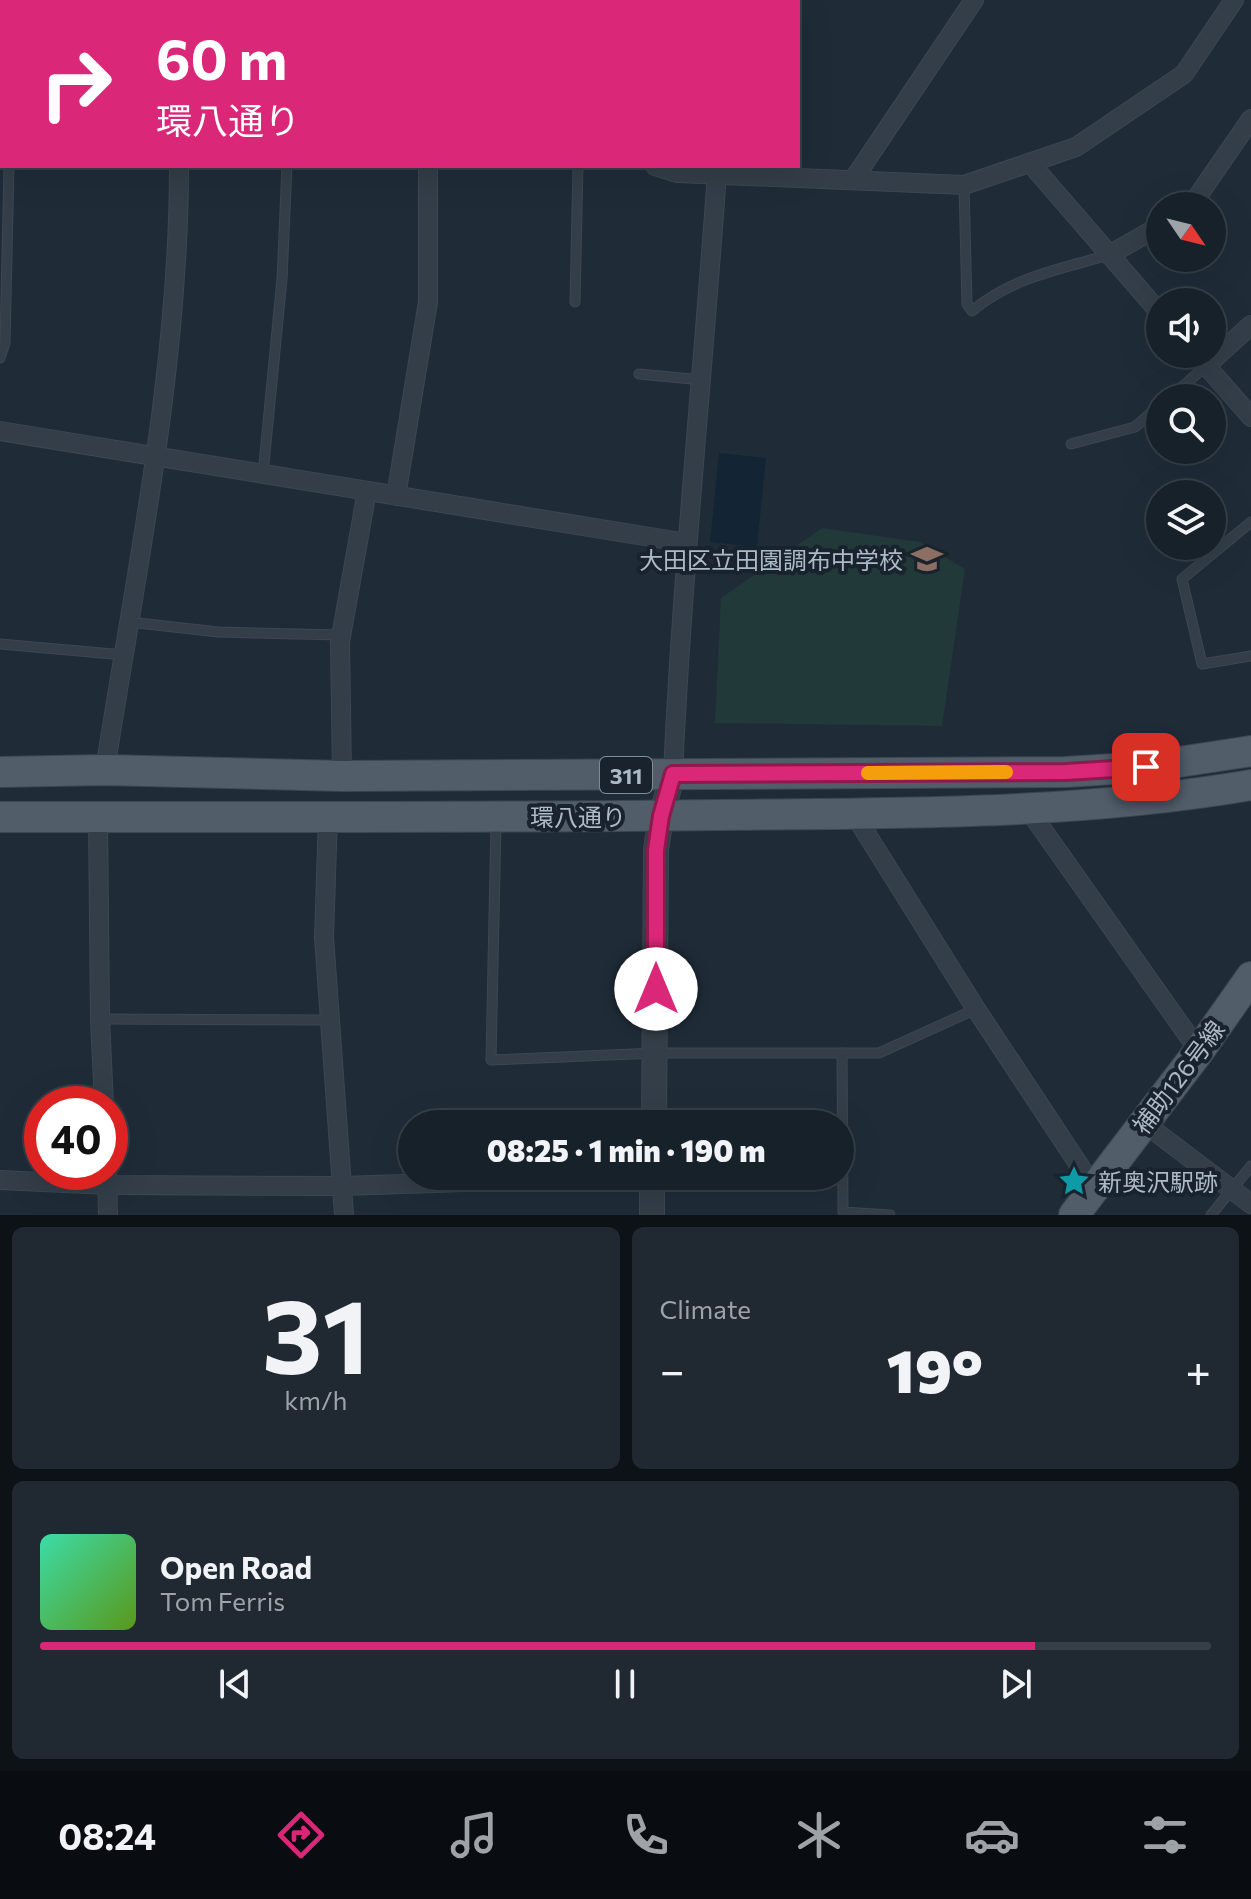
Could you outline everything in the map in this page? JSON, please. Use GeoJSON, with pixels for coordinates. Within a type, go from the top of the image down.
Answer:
{"type":"FeatureCollection","features":[{"type":"Feature","properties":{"kind":"main road","name":"環八通り"},"geometry":{"type":"LineString","coordinates":[[0,772],[105,770],[342,776],[1066,772],[1146,767],[1251,751]]}},
{"type":"Feature","properties":{"kind":"main road","name":"環八通り"},"geometry":{"type":"LineString","coordinates":[[0,817],[854,814],[1028,809],[1180,797],[1251,785]]}},
{"type":"Feature","properties":{"kind":"main road","name":"補助126号線"},"geometry":{"type":"LineString","coordinates":[[1074,1215],[1199,1051],[1251,977]]}},
{"type":"Feature","properties":{"kind":"street"},"geometry":{"type":"LineString","coordinates":[[853,180],[974,0]]}},
{"type":"Feature","properties":{"kind":"street"},"geometry":{"type":"LineString","coordinates":[[661,168],[677,173],[964,185],[1076,147],[1184,74],[1234,0]]}},
{"type":"Feature","properties":{"kind":"street"},"geometry":{"type":"LineString","coordinates":[[1201,192],[1251,119]]}},
{"type":"Feature","properties":{"kind":"street"},"geometry":{"type":"LineString","coordinates":[[1031,164],[1146,297]]}},
{"type":"Feature","properties":{"kind":"street"},"geometry":{"type":"LineString","coordinates":[[105,770],[156,457],[175,299],[179,168]]}},
{"type":"Feature","properties":{"kind":"street"},"geometry":{"type":"LineString","coordinates":[[396,496],[428,302],[428,168]]}},
{"type":"Feature","properties":{"kind":"street"},"geometry":{"type":"LineString","coordinates":[[654,1110],[656,850],[661,816],[673,774],[687,543],[717,173]]}},
{"type":"Feature","properties":{"kind":"street"},"geometry":{"type":"LineString","coordinates":[[1109,255],[1146,234]]}},
{"type":"Feature","properties":{"kind":"street"},"geometry":{"type":"LineString","coordinates":[[1226,342],[1251,325]]}},
{"type":"Feature","properties":{"kind":"street"},"geometry":{"type":"LineString","coordinates":[[1208,368],[1251,417]]}},
{"type":"Feature","properties":{"kind":"street"},"geometry":{"type":"LineString","coordinates":[[0,431],[687,543]]}},
{"type":"Feature","properties":{"kind":"street"},"geometry":{"type":"LineString","coordinates":[[342,776],[341,635],[367,491]]}},
{"type":"Feature","properties":{"kind":"street"},"geometry":{"type":"LineString","coordinates":[[1028,809],[1199,1051]]}},
{"type":"Feature","properties":{"kind":"street"},"geometry":{"type":"LineString","coordinates":[[854,814],[976,1009],[1095,1189]]}},
{"type":"Feature","properties":{"kind":"street"},"geometry":{"type":"LineString","coordinates":[[328,816],[324,937],[344,1215]]}},
{"type":"Feature","properties":{"kind":"street"},"geometry":{"type":"LineString","coordinates":[[98,817],[103,1086]]}},
{"type":"Feature","properties":{"kind":"street"},"geometry":{"type":"LineString","coordinates":[[1144,1123],[1251,1204]]}},
{"type":"Feature","properties":{"kind":"street"},"geometry":{"type":"LineString","coordinates":[[0,1180],[24,1180]]}},
{"type":"Feature","properties":{"kind":"street"},"geometry":{"type":"LineString","coordinates":[[128,1180],[342,1186],[398,1184]]}},
{"type":"Feature","properties":{"kind":"street"},"geometry":{"type":"LineString","coordinates":[[107,1190],[108,1215]]}},
{"type":"Feature","properties":{"kind":"street"},"geometry":{"type":"LineString","coordinates":[[650,1190],[652,1215]]}},
{"type":"Feature","properties":{"kind":"lane"},"geometry":{"type":"LineString","coordinates":[[0,358],[5,343],[9,168]]}},
{"type":"Feature","properties":{"kind":"lane"},"geometry":{"type":"LineString","coordinates":[[263,474],[282,279],[287,168]]}},
{"type":"Feature","properties":{"kind":"lane"},"geometry":{"type":"LineString","coordinates":[[575,302],[578,168]]}},
{"type":"Feature","properties":{"kind":"lane"},"geometry":{"type":"LineString","coordinates":[[964,185],[967,304],[972,311],[992,294],[1015,282],[1109,255]]}},
{"type":"Feature","properties":{"kind":"lane"},"geometry":{"type":"LineString","coordinates":[[1181,384],[1194,368]]}},
{"type":"Feature","properties":{"kind":"lane"},"geometry":{"type":"LineString","coordinates":[[639,374],[702,380]]}},
{"type":"Feature","properties":{"kind":"lane"},"geometry":{"type":"LineString","coordinates":[[1071,444],[1135,427],[1146,417]]}},
{"type":"Feature","properties":{"kind":"lane"},"geometry":{"type":"LineString","coordinates":[[1251,522],[1182,579],[1202,664],[1251,656]]}},
{"type":"Feature","properties":{"kind":"lane"},"geometry":{"type":"LineString","coordinates":[[129,622],[218,632],[341,635]]}},
{"type":"Feature","properties":{"kind":"lane"},"geometry":{"type":"LineString","coordinates":[[0,644],[124,655]]}},
{"type":"Feature","properties":{"kind":"lane"},"geometry":{"type":"LineString","coordinates":[[496,816],[491,1060],[656,1053],[879,1053],[976,1009]]}},
{"type":"Feature","properties":{"kind":"lane"},"geometry":{"type":"LineString","coordinates":[[100,1019],[329,1020]]}},
{"type":"Feature","properties":{"kind":"lane"},"geometry":{"type":"LineString","coordinates":[[842,1053],[843,1212],[890,1215]]}},
{"type":"Feature","properties":{"kind":"lane"},"geometry":{"type":"LineString","coordinates":[[1211,1215],[1251,1166]]}},
{"type":"Feature","properties":{"kind":"green space"},"geometry":{"type":"Polygon","coordinates":[[[822,528],[920,542],[965,569],[942,726],[715,723],[721,598],[822,528]]]}},
{"type":"Feature","properties":{"kind":"water"},"geometry":{"type":"Polygon","coordinates":[[[719,453],[766,458],[757,547],[710,542],[719,453]]]}},
{"type":"Feature","properties":{"kind":"slow traffic"},"geometry":{"type":"LineString","coordinates":[[868,773],[1006,772]]}},
{"type":"Feature","properties":{"kind":"place","name":"大田区立田園調布中学校"},"geometry":{"type":"Point","coordinates":[927,559]}},
{"type":"Feature","properties":{"kind":"place","name":"新奥沢駅跡"},"geometry":{"type":"Point","coordinates":[1074,1181]}},
{"type":"Feature","properties":{"kind":"route"},"geometry":{"type":"LineString","coordinates":[[656,989],[656,850],[661,816],[673,774],[1066,772],[1146,767]]}}]}
